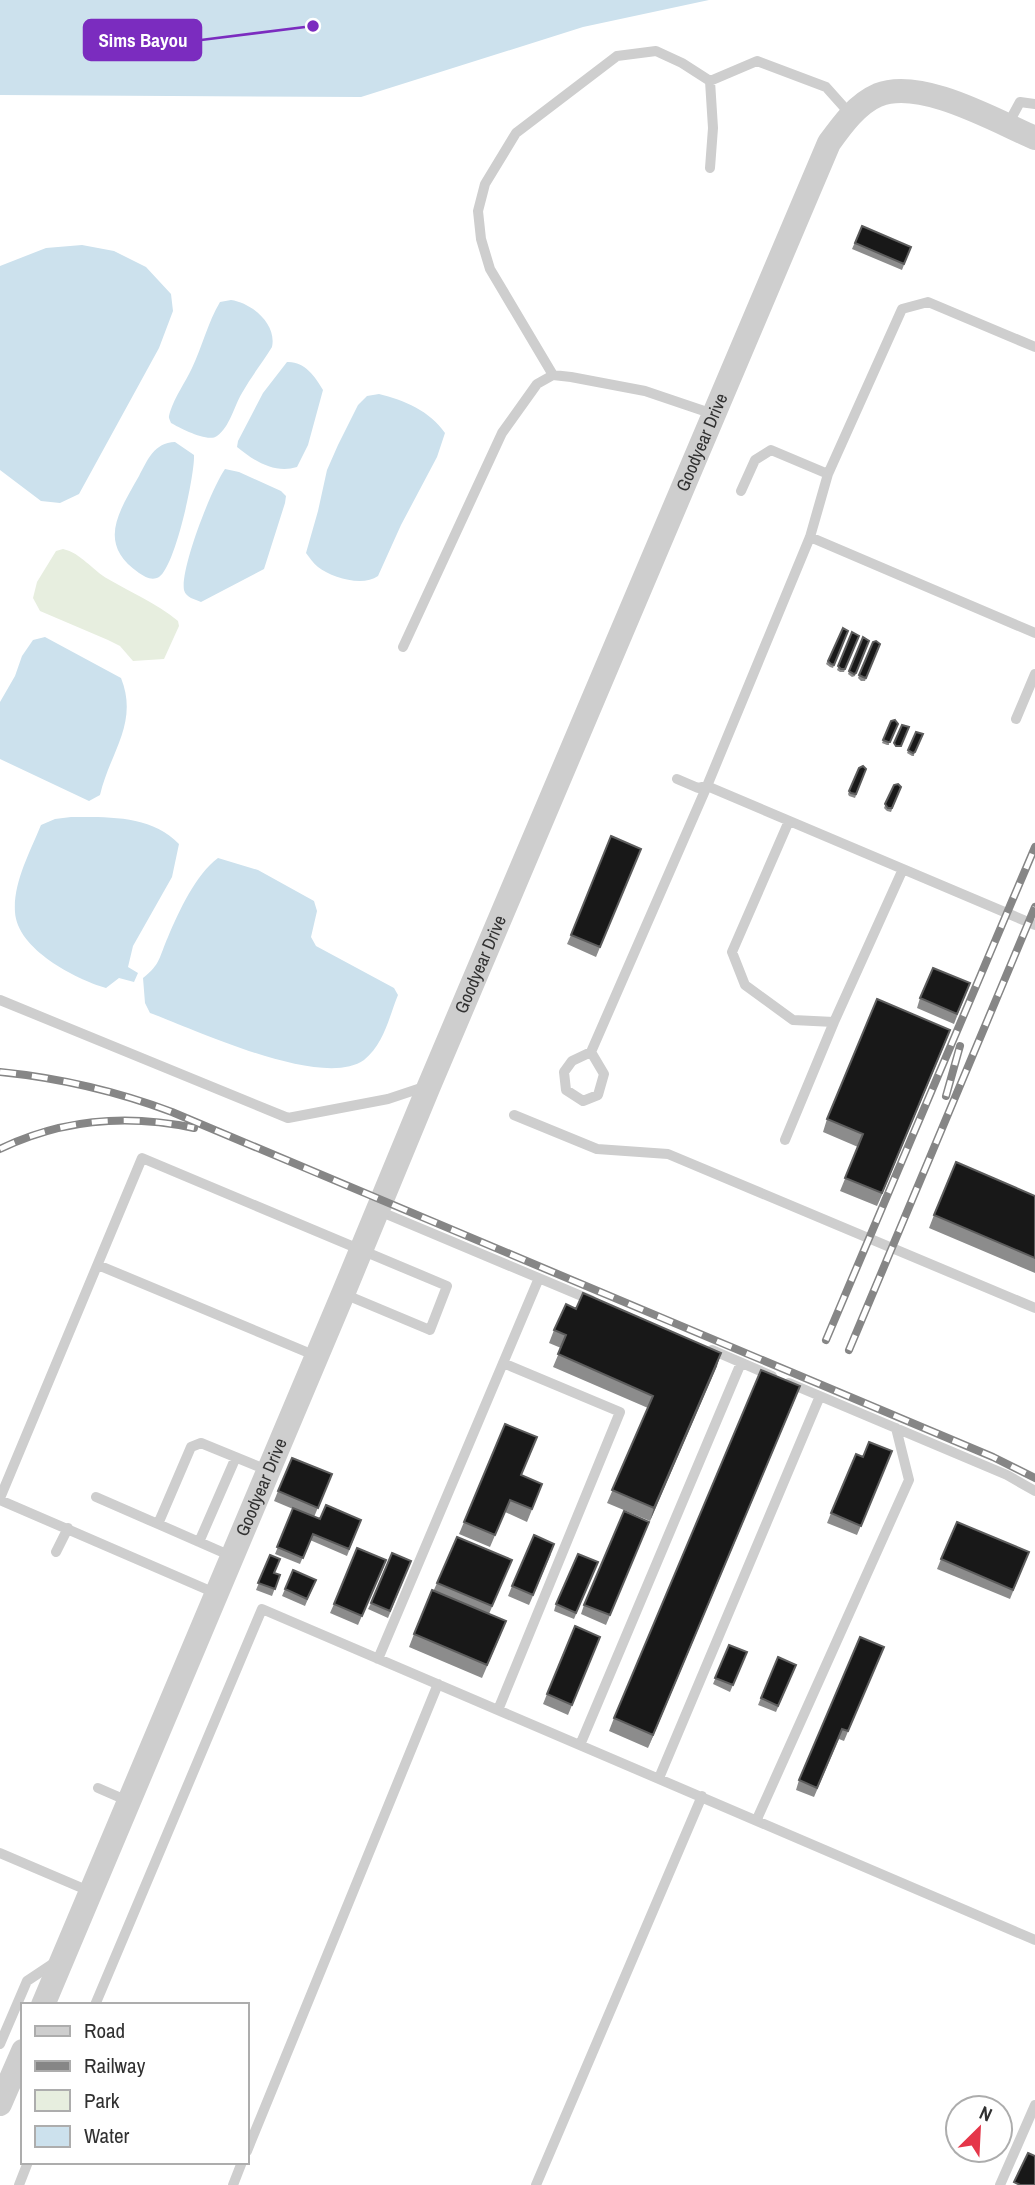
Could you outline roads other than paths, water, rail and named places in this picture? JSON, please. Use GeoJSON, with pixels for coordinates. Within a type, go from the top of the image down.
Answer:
{"type":"FeatureCollection","features":[{"type":"Feature","properties":{"kind":"street","name":"Goodyear Drive"},"geometry":{"type":"LineString","coordinates":[[44,2003],[829,143],[852,115],[877,96],[897,90],[919,91],[1035,138]]}},
{"type":"Feature","properties":{"kind":"street"},"geometry":{"type":"LineString","coordinates":[[0,2104],[21,2056]]}},
{"type":"Feature","properties":{"kind":"lane"},"geometry":{"type":"LineString","coordinates":[[553,375],[490,268],[481,239],[478,211],[485,184],[516,133],[617,56],[656,51],[682,63],[710,81]]}},
{"type":"Feature","properties":{"kind":"lane"},"geometry":{"type":"LineString","coordinates":[[710,81],[757,61],[826,87],[852,115]]}},
{"type":"Feature","properties":{"kind":"lane"},"geometry":{"type":"LineString","coordinates":[[710,81],[713,128],[710,168]]}},
{"type":"Feature","properties":{"kind":"lane"},"geometry":{"type":"LineString","coordinates":[[1007,126],[1020,102],[1035,104]]}},
{"type":"Feature","properties":{"kind":"lane"},"geometry":{"type":"LineString","coordinates":[[591,1052],[604,1074],[598,1095],[583,1101],[566,1090],[564,1072],[572,1061],[591,1052],[707,786],[810,537],[828,474],[902,309],[928,302],[1035,347]]}},
{"type":"Feature","properties":{"kind":"lane"},"geometry":{"type":"LineString","coordinates":[[403,647],[502,433],[537,384],[553,375],[645,391],[713,414]]}},
{"type":"Feature","properties":{"kind":"lane"},"geometry":{"type":"LineString","coordinates":[[741,491],[755,460],[771,450],[828,474]]}},
{"type":"Feature","properties":{"kind":"lane"},"geometry":{"type":"LineString","coordinates":[[810,537],[1035,633]]}},
{"type":"Feature","properties":{"kind":"lane"},"geometry":{"type":"LineString","coordinates":[[1016,719],[1035,674]]}},
{"type":"Feature","properties":{"kind":"lane"},"geometry":{"type":"LineString","coordinates":[[677,779],[698,788],[707,786],[1035,925]]}},
{"type":"Feature","properties":{"kind":"lane"},"geometry":{"type":"LineString","coordinates":[[789,821],[732,952],[745,985],[793,1020],[834,1023]]}},
{"type":"Feature","properties":{"kind":"lane"},"geometry":{"type":"LineString","coordinates":[[785,1140],[903,869]]}},
{"type":"Feature","properties":{"kind":"lane"},"geometry":{"type":"LineString","coordinates":[[0,1000],[288,1118],[388,1099],[429,1086]]}},
{"type":"Feature","properties":{"kind":"lane"},"geometry":{"type":"LineString","coordinates":[[514,1115],[597,1149],[668,1154],[1035,1308]]}},
{"type":"Feature","properties":{"kind":"lane"},"geometry":{"type":"LineString","coordinates":[[215,1593],[0,1499],[142,1158],[447,1286],[430,1330],[343,1294]]}},
{"type":"Feature","properties":{"kind":"lane"},"geometry":{"type":"LineString","coordinates":[[377,1210],[602,1304]]}},
{"type":"Feature","properties":{"kind":"lane"},"geometry":{"type":"LineString","coordinates":[[98,1265],[316,1356]]}},
{"type":"Feature","properties":{"kind":"lane"},"geometry":{"type":"LineString","coordinates":[[378,1659],[539,1278]]}},
{"type":"Feature","properties":{"kind":"lane"},"geometry":{"type":"LineString","coordinates":[[703,1347],[1007,1475],[1035,1491]]}},
{"type":"Feature","properties":{"kind":"lane"},"geometry":{"type":"LineString","coordinates":[[498,1710],[620,1412],[503,1363]]}},
{"type":"Feature","properties":{"kind":"lane"},"geometry":{"type":"LineString","coordinates":[[580,1745],[741,1363]]}},
{"type":"Feature","properties":{"kind":"lane"},"geometry":{"type":"LineString","coordinates":[[659,1778],[820,1396]]}},
{"type":"Feature","properties":{"kind":"lane"},"geometry":{"type":"LineString","coordinates":[[757,1819],[909,1480],[896,1428]]}},
{"type":"Feature","properties":{"kind":"lane"},"geometry":{"type":"LineString","coordinates":[[158,1524],[191,1447],[201,1443],[268,1470]]}},
{"type":"Feature","properties":{"kind":"lane"},"geometry":{"type":"LineString","coordinates":[[199,1542],[236,1457]]}},
{"type":"Feature","properties":{"kind":"lane"},"geometry":{"type":"LineString","coordinates":[[96,1497],[231,1556]]}},
{"type":"Feature","properties":{"kind":"lane"},"geometry":{"type":"LineString","coordinates":[[56,1552],[68,1528]]}},
{"type":"Feature","properties":{"kind":"lane"},"geometry":{"type":"LineString","coordinates":[[96,2003],[262,1609],[1035,1940]]}},
{"type":"Feature","properties":{"kind":"lane"},"geometry":{"type":"LineString","coordinates":[[248,2149],[438,1684]]}},
{"type":"Feature","properties":{"kind":"lane"},"geometry":{"type":"LineString","coordinates":[[98,1788],[128,1801]]}},
{"type":"Feature","properties":{"kind":"lane"},"geometry":{"type":"LineString","coordinates":[[536,2185],[702,1796]]}},
{"type":"Feature","properties":{"kind":"lane"},"geometry":{"type":"LineString","coordinates":[[0,1853],[91,1892]]}},
{"type":"Feature","properties":{"kind":"lane"},"geometry":{"type":"LineString","coordinates":[[0,2043],[27,1981],[64,1956]]}},
{"type":"Feature","properties":{"kind":"lane"},"geometry":{"type":"LineString","coordinates":[[1000,2185],[1035,2105]]}},
{"type":"Feature","properties":{"kind":"lane"},"geometry":{"type":"LineString","coordinates":[[19,2185],[28,2164]]}},
{"type":"Feature","properties":{"kind":"lane"},"geometry":{"type":"LineString","coordinates":[[233,2185],[241,2164]]}},
{"type":"Feature","properties":{"kind":"water"},"geometry":{"type":"Polygon","coordinates":[[[0,0],[709,0],[583,27],[361,97],[0,95],[0,0]]]}},
{"type":"Feature","properties":{"kind":"water"},"geometry":{"type":"Polygon","coordinates":[[[82,245],[114,251],[146,267],[171,294],[173,311],[159,348],[79,494],[60,503],[41,501],[0,470],[0,266],[46,248],[82,245]]]}},
{"type":"Feature","properties":{"kind":"water"},"geometry":{"type":"Polygon","coordinates":[[[231,300],[247,305],[261,316],[271,330],[272,347],[242,393],[229,422],[217,436],[207,438],[171,423],[169,416],[220,302],[231,300]]]}},
{"type":"Feature","properties":{"kind":"water"},"geometry":{"type":"Polygon","coordinates":[[[287,362],[304,367],[323,390],[308,445],[297,467],[281,469],[250,457],[237,447],[263,393],[287,362]]]}},
{"type":"Feature","properties":{"kind":"water"},"geometry":{"type":"Polygon","coordinates":[[[379,394],[416,408],[432,418],[445,433],[437,457],[378,576],[364,581],[348,580],[324,571],[314,564],[306,553],[327,470],[338,445],[358,405],[367,396],[379,394]]]}},
{"type":"Feature","properties":{"kind":"water"},"geometry":{"type":"Polygon","coordinates":[[[175,442],[194,455],[191,481],[183,520],[171,557],[159,577],[151,579],[126,562],[118,551],[115,528],[124,503],[149,458],[162,445],[175,442]]]}},
{"type":"Feature","properties":{"kind":"water"},"geometry":{"type":"Polygon","coordinates":[[[225,469],[239,472],[281,491],[286,496],[285,503],[264,569],[201,602],[187,595],[184,580],[198,528],[225,469]]]}},
{"type":"Feature","properties":{"kind":"water"},"geometry":{"type":"Polygon","coordinates":[[[45,637],[121,678],[126,694],[127,709],[121,737],[100,795],[89,801],[0,759],[0,702],[15,676],[22,656],[33,640],[45,637]]]}},
{"type":"Feature","properties":{"kind":"water"},"geometry":{"type":"Polygon","coordinates":[[[114,818],[143,823],[168,835],[179,844],[172,877],[133,946],[128,967],[138,973],[134,982],[119,978],[106,988],[79,978],[36,950],[18,926],[15,912],[17,890],[41,825],[55,819],[114,818]]]}},
{"type":"Feature","properties":{"kind":"water"},"geometry":{"type":"Polygon","coordinates":[[[218,858],[258,870],[314,901],[317,911],[311,937],[316,946],[394,988],[398,995],[385,1030],[371,1054],[364,1060],[345,1067],[319,1068],[289,1063],[226,1043],[150,1013],[145,1003],[143,978],[156,964],[195,883],[218,858]]]}},
{"type":"Feature","properties":{"kind":"railway"},"geometry":{"type":"LineString","coordinates":[[826,1340],[1035,847]]}},
{"type":"Feature","properties":{"kind":"railway"},"geometry":{"type":"LineString","coordinates":[[849,1350],[1035,907]]}},
{"type":"Feature","properties":{"kind":"railway"},"geometry":{"type":"LineString","coordinates":[[946,1096],[960,1046]]}},
{"type":"Feature","properties":{"kind":"railway"},"geometry":{"type":"LineString","coordinates":[[0,1072],[88,1086],[172,1112],[993,1457],[1035,1478]]}},
{"type":"Feature","properties":{"kind":"railway"},"geometry":{"type":"LineString","coordinates":[[0,1149],[47,1131],[95,1122],[144,1121],[194,1128]]}},
{"type":"Feature","properties":{"kind":"place","name":"Sims Bayou"},"geometry":{"type":"Point","coordinates":[313,26]}}]}
